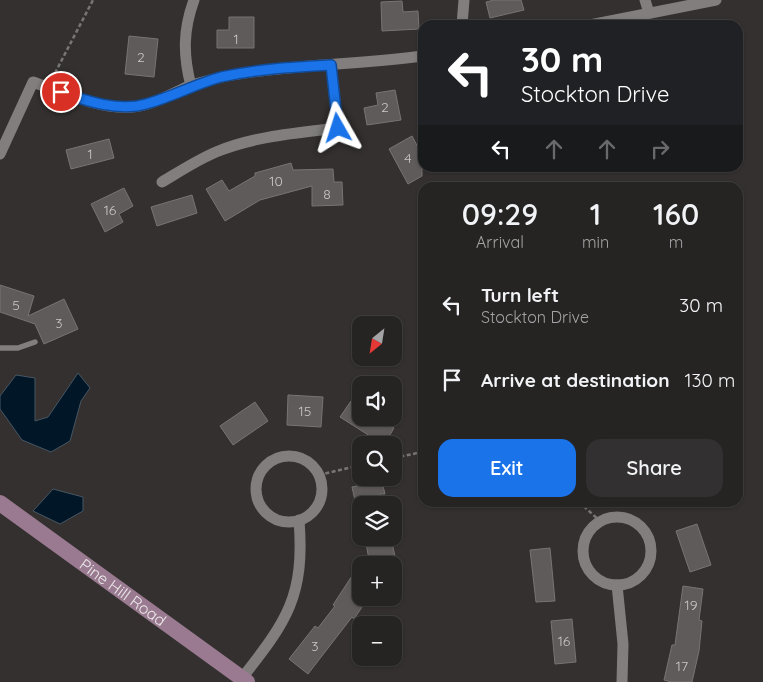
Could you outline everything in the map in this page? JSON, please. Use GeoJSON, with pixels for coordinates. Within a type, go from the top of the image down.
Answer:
{"type":"FeatureCollection","features":[{"type":"Feature","properties":{"kind":"street"},"geometry":{"type":"LineString","coordinates":[[191,86],[185,62],[184,45],[186,28],[194,0]]}},
{"type":"Feature","properties":{"kind":"street"},"geometry":{"type":"LineString","coordinates":[[462,20],[464,0]]}},
{"type":"Feature","properties":{"kind":"street"},"geometry":{"type":"LineString","coordinates":[[645,0],[648,13]]}},
{"type":"Feature","properties":{"kind":"street"},"geometry":{"type":"LineString","coordinates":[[614,20],[716,0]]}},
{"type":"Feature","properties":{"kind":"street"},"geometry":{"type":"LineString","coordinates":[[0,154],[34,82],[89,101],[132,107],[162,99],[191,86],[257,71],[418,56]]}},
{"type":"Feature","properties":{"kind":"street"},"geometry":{"type":"LineString","coordinates":[[162,182],[216,152],[238,145],[265,137],[338,128],[331,65]]}},
{"type":"Feature","properties":{"kind":"street"},"geometry":{"type":"LineString","coordinates":[[289,456],[300,458],[310,463],[319,474],[322,491],[320,501],[315,509],[299,520],[288,522],[277,519],[264,509],[257,494],[257,482],[261,472],[268,463],[278,458],[289,456]]}},
{"type":"Feature","properties":{"kind":"street","name":"Pine Hill Road"},"geometry":{"type":"LineString","coordinates":[[0,503],[245,680]]}},
{"type":"Feature","properties":{"kind":"street"},"geometry":{"type":"LineString","coordinates":[[610,517],[622,517],[633,520],[642,527],[648,537],[652,548],[651,559],[646,570],[639,578],[629,584],[606,584],[589,570],[584,560],[583,549],[586,538],[600,522],[610,517]]}},
{"type":"Feature","properties":{"kind":"street"},"geometry":{"type":"LineString","coordinates":[[245,680],[278,631],[292,602],[301,563],[299,520]]}},
{"type":"Feature","properties":{"kind":"street"},"geometry":{"type":"LineString","coordinates":[[617,585],[623,644],[622,682]]}},
{"type":"Feature","properties":{"kind":"lane"},"geometry":{"type":"LineString","coordinates":[[0,348],[18,348],[35,342]]}},
{"type":"Feature","properties":{"kind":"path"},"geometry":{"type":"LineString","coordinates":[[55,73],[93,0]]}},
{"type":"Feature","properties":{"kind":"path"},"geometry":{"type":"LineString","coordinates":[[402,456],[418,453]]}},
{"type":"Feature","properties":{"kind":"path"},"geometry":{"type":"LineString","coordinates":[[319,474],[352,467]]}},
{"type":"Feature","properties":{"kind":"path"},"geometry":{"type":"LineString","coordinates":[[584,507],[600,522]]}},
{"type":"Feature","properties":{"kind":"water"},"geometry":{"type":"Polygon","coordinates":[[[78,373],[90,388],[81,401],[70,441],[51,452],[22,440],[0,409],[0,396],[16,375],[35,378],[35,421],[48,417],[78,373]]]}},
{"type":"Feature","properties":{"kind":"water"},"geometry":{"type":"Polygon","coordinates":[[[53,489],[83,497],[83,511],[60,524],[33,511],[53,489]]]}},
{"type":"Feature","properties":{"kind":"building"},"geometry":{"type":"Polygon","coordinates":[[[494,0],[521,0],[524,10],[490,18],[486,2],[494,0]]]}},
{"type":"Feature","properties":{"kind":"building"},"geometry":{"type":"Polygon","coordinates":[[[402,1],[403,12],[418,11],[418,29],[382,31],[381,2],[402,1]]]}},
{"type":"Feature","properties":{"kind":"building"},"geometry":{"type":"Polygon","coordinates":[[[229,17],[254,17],[254,48],[217,48],[217,30],[229,30],[229,17]]]}},
{"type":"Feature","properties":{"kind":"building"},"geometry":{"type":"Polygon","coordinates":[[[129,36],[158,39],[154,77],[125,74],[129,36]]]}},
{"type":"Feature","properties":{"kind":"building"},"geometry":{"type":"Polygon","coordinates":[[[395,90],[401,120],[367,125],[364,108],[378,105],[376,93],[395,90]]]}},
{"type":"Feature","properties":{"kind":"building"},"geometry":{"type":"Polygon","coordinates":[[[412,136],[418,147],[418,172],[422,172],[422,176],[408,184],[389,149],[412,136]]]}},
{"type":"Feature","properties":{"kind":"building"},"geometry":{"type":"Polygon","coordinates":[[[109,139],[114,158],[71,169],[66,150],[109,139]]]}},
{"type":"Feature","properties":{"kind":"building"},"geometry":{"type":"Polygon","coordinates":[[[291,163],[293,170],[333,169],[334,182],[342,182],[343,205],[312,206],[312,186],[260,200],[225,221],[206,189],[222,180],[229,191],[255,176],[255,173],[291,163]]]}},
{"type":"Feature","properties":{"kind":"building"},"geometry":{"type":"Polygon","coordinates":[[[124,188],[133,206],[119,214],[123,222],[105,232],[91,204],[124,188]]]}},
{"type":"Feature","properties":{"kind":"building"},"geometry":{"type":"Polygon","coordinates":[[[192,195],[197,213],[157,226],[151,207],[192,195]]]}},
{"type":"Feature","properties":{"kind":"building"},"geometry":{"type":"Polygon","coordinates":[[[0,285],[34,296],[28,316],[64,299],[78,329],[44,344],[35,324],[0,312],[0,285]]]}},
{"type":"Feature","properties":{"kind":"building"},"geometry":{"type":"Polygon","coordinates":[[[288,395],[323,397],[321,427],[287,425],[288,395]]]}},
{"type":"Feature","properties":{"kind":"building"},"geometry":{"type":"Polygon","coordinates":[[[351,401],[352,402],[352,425],[340,417],[351,401]]]}},
{"type":"Feature","properties":{"kind":"building"},"geometry":{"type":"Polygon","coordinates":[[[255,402],[268,421],[233,445],[220,426],[255,402]]]}},
{"type":"Feature","properties":{"kind":"building"},"geometry":{"type":"Polygon","coordinates":[[[354,426],[391,426],[394,428],[389,436],[370,436],[354,426]]]}},
{"type":"Feature","properties":{"kind":"building"},"geometry":{"type":"Polygon","coordinates":[[[383,486],[385,494],[380,494],[380,496],[354,496],[352,487],[383,486]]]}},
{"type":"Feature","properties":{"kind":"building"},"geometry":{"type":"Polygon","coordinates":[[[697,524],[711,565],[690,572],[676,531],[697,524]]]}},
{"type":"Feature","properties":{"kind":"building"},"geometry":{"type":"Polygon","coordinates":[[[366,546],[393,546],[395,556],[368,556],[366,546]]]}},
{"type":"Feature","properties":{"kind":"building"},"geometry":{"type":"Polygon","coordinates":[[[550,548],[555,601],[536,602],[530,550],[550,548]]]}},
{"type":"Feature","properties":{"kind":"building"},"geometry":{"type":"Polygon","coordinates":[[[352,576],[352,606],[363,606],[356,616],[352,616],[308,674],[289,659],[315,626],[318,628],[335,606],[333,605],[352,576]]]}},
{"type":"Feature","properties":{"kind":"building"},"geometry":{"type":"Polygon","coordinates":[[[683,586],[703,589],[699,620],[702,621],[699,651],[692,682],[671,682],[664,680],[672,645],[675,645],[683,586]]]}},
{"type":"Feature","properties":{"kind":"building"},"geometry":{"type":"Polygon","coordinates":[[[572,619],[576,662],[555,664],[551,621],[572,619]]]}},
{"type":"Feature","properties":{"kind":"route"},"geometry":{"type":"LineString","coordinates":[[61,92],[74,97],[114,106],[132,107],[145,105],[191,86],[224,77],[291,67],[331,65],[338,128]]}}]}
